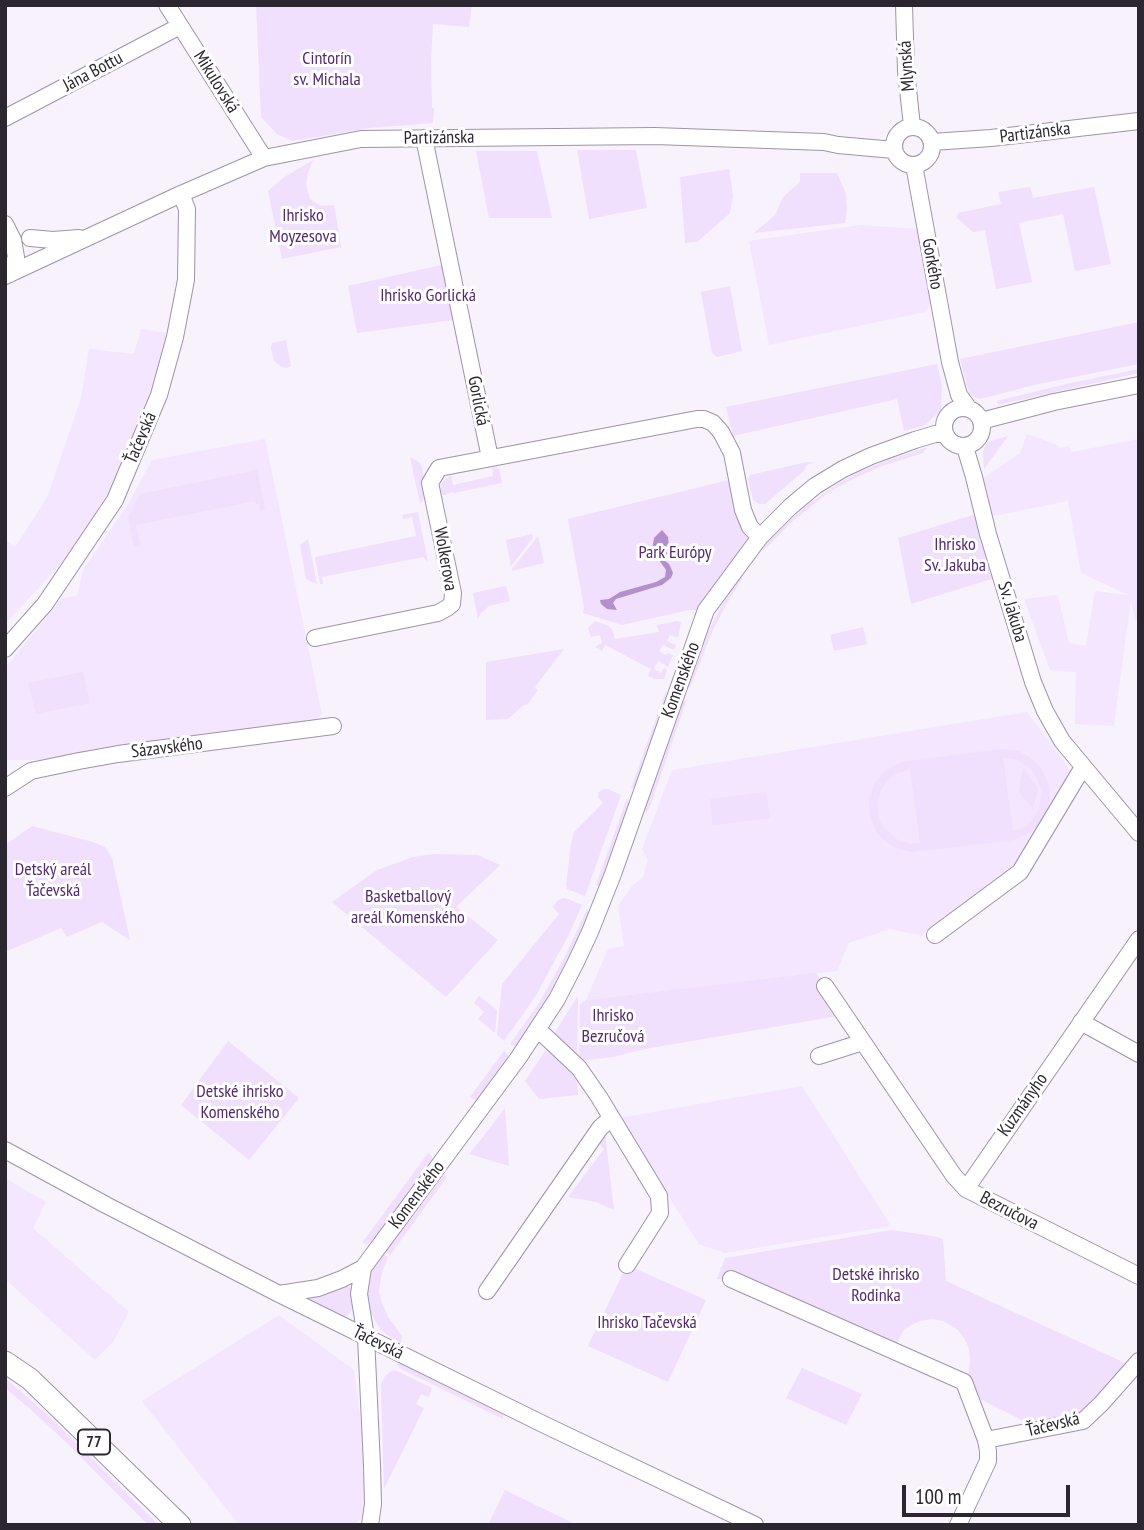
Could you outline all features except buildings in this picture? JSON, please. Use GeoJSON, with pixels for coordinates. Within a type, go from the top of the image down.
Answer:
{"type":"FeatureCollection","features":[{"type":"Feature","properties":{"kind":"main road","name":"77"},"geometry":{"type":"LineString","coordinates":[[5,1362],[30,1379],[180,1525]]}},
{"type":"Feature","properties":{"kind":"street","name":"Mikulovská"},"geometry":{"type":"LineString","coordinates":[[167,5],[264,158]]}},
{"type":"Feature","properties":{"kind":"street","name":"Mlynská"},"geometry":{"type":"LineString","coordinates":[[904,5],[906,71],[912,126]]}},
{"type":"Feature","properties":{"kind":"street","name":"Jána Bottu"},"geometry":{"type":"LineString","coordinates":[[5,118],[180,26]]}},
{"type":"Feature","properties":{"kind":"street","name":"Partizánska"},"geometry":{"type":"LineString","coordinates":[[932,142],[1139,121]]}},
{"type":"Feature","properties":{"kind":"street"},"geometry":{"type":"LineString","coordinates":[[912,126],[927,132],[932,142],[930,155],[920,164],[914,165],[901,161],[893,145],[901,130],[912,126]]}},
{"type":"Feature","properties":{"kind":"street","name":"Partizánska"},"geometry":{"type":"LineString","coordinates":[[8,275],[264,158],[361,139],[655,136],[824,142],[894,150]]}},
{"type":"Feature","properties":{"kind":"street","name":"Gorlická"},"geometry":{"type":"LineString","coordinates":[[424,138],[490,458]]}},
{"type":"Feature","properties":{"kind":"street","name":"Gorkého"},"geometry":{"type":"LineString","coordinates":[[914,165],[950,362],[959,396],[969,409]]}},
{"type":"Feature","properties":{"kind":"street","name":"Ťačevská"},"geometry":{"type":"LineString","coordinates":[[5,649],[45,604],[115,500],[159,394],[175,337],[186,279],[187,209],[181,194]]}},
{"type":"Feature","properties":{"kind":"street"},"geometry":{"type":"LineString","coordinates":[[6,224],[30,238],[52,240],[92,237]]}},
{"type":"Feature","properties":{"kind":"street"},"geometry":{"type":"LineString","coordinates":[[6,224],[16,257],[8,275]]}},
{"type":"Feature","properties":{"kind":"street"},"geometry":{"type":"LineString","coordinates":[[30,238],[35,247],[36,262]]}},
{"type":"Feature","properties":{"kind":"street","name":"Gorkého"},"geometry":{"type":"LineString","coordinates":[[950,362],[950,412]]}},
{"type":"Feature","properties":{"kind":"street"},"geometry":{"type":"LineString","coordinates":[[981,421],[1054,402],[1139,385]]}},
{"type":"Feature","properties":{"kind":"street"},"geometry":{"type":"LineString","coordinates":[[969,409],[975,412],[981,421],[982,430],[971,445],[965,447],[950,442],[944,434],[944,422],[950,412],[969,409]]}},
{"type":"Feature","properties":{"kind":"street"},"geometry":{"type":"LineString","coordinates":[[490,458],[705,419],[713,423],[726,440],[732,453],[743,510],[750,527],[760,537]]}},
{"type":"Feature","properties":{"kind":"street","name":"Komenského"},"geometry":{"type":"LineString","coordinates":[[363,1268],[482,1109],[557,999],[601,906],[706,610],[760,537],[815,486],[843,469],[900,445],[935,434],[944,434]]}},
{"type":"Feature","properties":{"kind":"street","name":"Sv. Jakuba"},"geometry":{"type":"LineString","coordinates":[[965,447],[988,534],[1034,684],[1045,711],[1062,741],[1139,833]]}},
{"type":"Feature","properties":{"kind":"street","name":"Wolkerova"},"geometry":{"type":"LineString","coordinates":[[315,638],[438,613],[452,604],[453,593],[430,483],[439,468],[490,458]]}},
{"type":"Feature","properties":{"kind":"street","name":"Sázavského"},"geometry":{"type":"LineString","coordinates":[[5,788],[31,771],[79,761],[333,726]]}},
{"type":"Feature","properties":{"kind":"street"},"geometry":{"type":"LineString","coordinates":[[935,935],[1020,872],[1083,767]]}},
{"type":"Feature","properties":{"kind":"street","name":"Kuzmányho"},"geometry":{"type":"LineString","coordinates":[[966,1189],[1139,939]]}},
{"type":"Feature","properties":{"kind":"street","name":"Bezručova"},"geometry":{"type":"LineString","coordinates":[[825,986],[966,1189],[1139,1276]]}},
{"type":"Feature","properties":{"kind":"street"},"geometry":{"type":"LineString","coordinates":[[1081,1022],[1139,1054]]}},
{"type":"Feature","properties":{"kind":"street"},"geometry":{"type":"LineString","coordinates":[[537,1031],[579,1069],[598,1094],[659,1196],[660,1213],[627,1265]]}},
{"type":"Feature","properties":{"kind":"street"},"geometry":{"type":"LineString","coordinates":[[819,1056],[863,1042]]}},
{"type":"Feature","properties":{"kind":"street"},"geometry":{"type":"LineString","coordinates":[[487,1291],[600,1128],[611,1118]]}},
{"type":"Feature","properties":{"kind":"street","name":"Ťačevská"},"geometry":{"type":"LineString","coordinates":[[5,1150],[279,1294],[755,1525]]}},
{"type":"Feature","properties":{"kind":"street"},"geometry":{"type":"LineString","coordinates":[[279,1294],[318,1288],[363,1268]]}},
{"type":"Feature","properties":{"kind":"street"},"geometry":{"type":"LineString","coordinates":[[363,1268],[359,1294],[366,1337],[373,1477],[370,1525]]}},
{"type":"Feature","properties":{"kind":"street"},"geometry":{"type":"LineString","coordinates":[[731,1279],[964,1382],[989,1451],[988,1461],[958,1525]]}},
{"type":"Feature","properties":{"kind":"street","name":"Ťačevská"},"geometry":{"type":"LineString","coordinates":[[986,1440],[1083,1421],[1139,1361]]}},
{"type":"Feature","properties":{"kind":"shaded area"},"geometry":{"type":"Polygon","coordinates":[[[861,225],[918,229],[931,304],[925,312],[769,345],[749,241],[861,225]]]}},
{"type":"Feature","properties":{"kind":"shaded area"},"geometry":{"type":"Polygon","coordinates":[[[141,329],[167,333],[158,369],[108,493],[67,557],[5,624],[5,540],[15,547],[47,498],[81,398],[89,349],[134,354],[141,329]]]}},
{"type":"Feature","properties":{"kind":"shaded area"},"geometry":{"type":"Polygon","coordinates":[[[1027,434],[1060,448],[1069,446],[1071,452],[1139,439],[1139,619],[1135,620],[1131,599],[1114,726],[1075,724],[1076,672],[1050,670],[1024,599],[1058,595],[1069,643],[1086,646],[1095,591],[1128,595],[1081,573],[1068,501],[984,518],[976,483],[1020,453],[1027,434]]]}},
{"type":"Feature","properties":{"kind":"shaded area"},"geometry":{"type":"Polygon","coordinates":[[[265,439],[322,714],[317,720],[36,760],[5,760],[5,668],[62,598],[77,596],[83,570],[128,504],[152,460],[265,439]]]}},
{"type":"Feature","properties":{"kind":"shaded area"},"geometry":{"type":"Polygon","coordinates":[[[662,530],[668,537],[669,546],[664,560],[673,573],[671,578],[662,585],[616,599],[613,603],[617,610],[607,609],[600,600],[665,577],[666,570],[652,550],[654,538],[662,530]]]}},
{"type":"Feature","properties":{"kind":"shaded area"},"geometry":{"type":"Polygon","coordinates":[[[1027,712],[1072,772],[1022,859],[922,936],[890,929],[849,943],[837,971],[586,1000],[608,949],[624,946],[618,906],[632,886],[643,877],[648,860],[642,849],[672,770],[1027,712]]]}},
{"type":"Feature","properties":{"kind":"shaded area"},"geometry":{"type":"Polygon","coordinates":[[[802,1086],[891,1226],[725,1253],[699,1244],[619,1118],[802,1086]]]}},
{"type":"Feature","properties":{"kind":"shaded area"},"geometry":{"type":"Polygon","coordinates":[[[5,1178],[46,1202],[33,1228],[129,1312],[113,1342],[95,1360],[5,1279],[5,1178]]]}},
{"type":"Feature","properties":{"kind":"shaded area"},"geometry":{"type":"Polygon","coordinates":[[[279,1315],[354,1370],[365,1454],[363,1517],[353,1525],[239,1525],[142,1401],[279,1315]]]}},
{"type":"Feature","properties":{"kind":"green space","name":"Cintorín sv. Michala"},"geometry":{"type":"Polygon","coordinates":[[[256,5],[472,5],[469,27],[433,24],[433,123],[369,128],[293,141],[277,134],[261,117],[256,5]]]}},
{"type":"Feature","properties":{"kind":"green space"},"geometry":{"type":"Polygon","coordinates":[[[577,150],[636,150],[647,208],[589,219],[577,150]]]}},
{"type":"Feature","properties":{"kind":"green space"},"geometry":{"type":"Polygon","coordinates":[[[476,151],[537,151],[552,218],[489,218],[476,151]]]}},
{"type":"Feature","properties":{"kind":"green space","name":"Ihrisko Moyzesova"},"geometry":{"type":"Polygon","coordinates":[[[313,160],[306,185],[310,199],[321,206],[334,205],[341,247],[282,259],[268,191],[283,178],[313,160]]]}},
{"type":"Feature","properties":{"kind":"green space"},"geometry":{"type":"Polygon","coordinates":[[[729,169],[733,197],[730,213],[697,242],[685,243],[680,177],[729,169]]]}},
{"type":"Feature","properties":{"kind":"green space"},"geometry":{"type":"Polygon","coordinates":[[[800,173],[837,173],[846,194],[845,223],[754,233],[775,215],[783,197],[800,182],[800,173]]]}},
{"type":"Feature","properties":{"kind":"green space"},"geometry":{"type":"Polygon","coordinates":[[[1030,187],[1033,198],[1094,187],[1111,264],[1075,271],[1063,214],[1019,223],[1032,282],[996,289],[985,230],[973,232],[957,218],[958,213],[1001,204],[998,192],[1030,187]]]}},
{"type":"Feature","properties":{"kind":"green space","name":"Ihrisko Gorlická"},"geometry":{"type":"Polygon","coordinates":[[[450,263],[461,319],[357,333],[348,286],[450,263]]]}},
{"type":"Feature","properties":{"kind":"green space"},"geometry":{"type":"Polygon","coordinates":[[[730,286],[742,351],[717,357],[712,353],[701,292],[730,286]]]}},
{"type":"Feature","properties":{"kind":"green space"},"geometry":{"type":"Polygon","coordinates":[[[1139,322],[1139,364],[980,399],[969,393],[960,359],[1139,322]]]}},
{"type":"Feature","properties":{"kind":"green space"},"geometry":{"type":"Polygon","coordinates":[[[286,340],[291,366],[287,368],[274,361],[271,348],[272,343],[286,340]]]}},
{"type":"Feature","properties":{"kind":"green space"},"geometry":{"type":"Polygon","coordinates":[[[937,364],[942,387],[941,410],[925,425],[904,431],[897,399],[733,436],[726,407],[937,364]]]}},
{"type":"Feature","properties":{"kind":"green space"},"geometry":{"type":"Polygon","coordinates":[[[1139,369],[1139,373],[998,405],[997,401],[1066,384],[1139,369]]]}},
{"type":"Feature","properties":{"kind":"green space"},"geometry":{"type":"Polygon","coordinates":[[[1008,436],[984,469],[983,452],[986,444],[1008,436]]]}},
{"type":"Feature","properties":{"kind":"green space"},"geometry":{"type":"Polygon","coordinates":[[[927,447],[923,453],[882,466],[829,492],[793,521],[763,551],[768,541],[802,509],[839,483],[888,460],[927,447]]]}},
{"type":"Feature","properties":{"kind":"green space"},"geometry":{"type":"Polygon","coordinates":[[[410,457],[420,463],[422,468],[426,496],[420,504],[410,457]]]}},
{"type":"Feature","properties":{"kind":"green space"},"geometry":{"type":"Polygon","coordinates":[[[807,462],[813,463],[805,467],[806,469],[765,504],[753,500],[748,479],[750,475],[807,462]]]}},
{"type":"Feature","properties":{"kind":"green space"},"geometry":{"type":"Polygon","coordinates":[[[492,468],[499,469],[502,483],[446,495],[441,495],[439,491],[446,478],[451,476],[453,485],[493,476],[492,468]]]}},
{"type":"Feature","properties":{"kind":"green space"},"geometry":{"type":"Polygon","coordinates":[[[257,470],[265,509],[260,510],[255,501],[136,525],[140,546],[134,547],[128,517],[140,494],[257,470]]]}},
{"type":"Feature","properties":{"kind":"green space","name":"Park Európy"},"geometry":{"type":"Polygon","coordinates":[[[737,478],[760,537],[706,610],[689,610],[622,625],[583,613],[568,519],[737,478]]]}},
{"type":"Feature","properties":{"kind":"green space"},"geometry":{"type":"Polygon","coordinates":[[[418,512],[428,562],[423,557],[322,577],[323,584],[320,584],[315,557],[416,536],[412,517],[403,519],[402,515],[418,512]]]}},
{"type":"Feature","properties":{"kind":"green space","name":"Ihrisko Sv. Jakuba"},"geometry":{"type":"Polygon","coordinates":[[[983,512],[1001,576],[911,604],[898,538],[983,512]]]}},
{"type":"Feature","properties":{"kind":"green space"},"geometry":{"type":"Polygon","coordinates":[[[532,534],[533,538],[511,566],[506,540],[532,534]]]}},
{"type":"Feature","properties":{"kind":"green space"},"geometry":{"type":"Polygon","coordinates":[[[538,536],[544,563],[512,571],[512,569],[538,536]]]}},
{"type":"Feature","properties":{"kind":"green space"},"geometry":{"type":"Polygon","coordinates":[[[308,539],[317,584],[306,579],[300,545],[308,539]]]}},
{"type":"Feature","properties":{"kind":"green space"},"geometry":{"type":"Polygon","coordinates":[[[741,575],[742,579],[713,630],[690,688],[688,685],[705,639],[722,604],[741,575]]]}},
{"type":"Feature","properties":{"kind":"green space"},"geometry":{"type":"Polygon","coordinates":[[[506,586],[510,601],[489,606],[478,619],[473,593],[506,586]]]}},
{"type":"Feature","properties":{"kind":"green space"},"geometry":{"type":"Polygon","coordinates":[[[595,621],[609,626],[615,639],[659,632],[657,625],[681,622],[678,638],[670,635],[667,641],[676,645],[674,650],[663,645],[659,651],[673,655],[668,667],[658,661],[654,669],[661,673],[664,668],[667,670],[664,679],[648,676],[651,669],[605,645],[602,651],[595,647],[602,643],[600,635],[591,637],[588,628],[595,621]]]}},
{"type":"Feature","properties":{"kind":"green space"},"geometry":{"type":"Polygon","coordinates":[[[863,627],[867,644],[834,651],[830,635],[863,627]]]}},
{"type":"Feature","properties":{"kind":"green space"},"geometry":{"type":"Polygon","coordinates":[[[564,649],[535,687],[538,690],[527,705],[508,719],[486,720],[486,662],[564,649]]]}},
{"type":"Feature","properties":{"kind":"green space"},"geometry":{"type":"Polygon","coordinates":[[[83,672],[90,703],[36,714],[28,683],[83,672]]]}},
{"type":"Feature","properties":{"kind":"green space"},"geometry":{"type":"Polygon","coordinates":[[[666,691],[664,706],[635,787],[631,788],[666,691]]]}},
{"type":"Feature","properties":{"kind":"green space"},"geometry":{"type":"Polygon","coordinates":[[[687,699],[646,814],[644,804],[682,703],[687,699]]]}},
{"type":"Feature","properties":{"kind":"green space"},"geometry":{"type":"Polygon","coordinates":[[[1002,749],[1026,755],[1039,765],[1047,780],[1049,805],[1042,821],[1030,833],[1014,840],[912,852],[895,848],[876,832],[870,816],[869,799],[875,783],[886,770],[901,762],[1002,749]],[[1003,758],[1013,831],[1032,821],[1042,794],[1038,780],[1030,768],[1018,760],[1003,758]],[[910,769],[890,778],[881,790],[877,804],[879,819],[886,831],[898,840],[912,844],[920,843],[910,769]]]}},
{"type":"Feature","properties":{"kind":"green space"},"geometry":{"type":"Polygon","coordinates":[[[1023,768],[1038,788],[1033,809],[1019,792],[1023,768]]]}},
{"type":"Feature","properties":{"kind":"green space"},"geometry":{"type":"Polygon","coordinates":[[[604,789],[621,795],[585,896],[567,889],[566,886],[571,843],[574,832],[603,803],[598,797],[599,792],[604,789]]]}},
{"type":"Feature","properties":{"kind":"green space"},"geometry":{"type":"Polygon","coordinates":[[[766,792],[770,818],[713,825],[710,799],[766,792]]]}},
{"type":"Feature","properties":{"kind":"green space"},"geometry":{"type":"Polygon","coordinates":[[[627,798],[629,803],[600,887],[596,885],[627,798]]]}},
{"type":"Feature","properties":{"kind":"green space","name":"Detský areál Ťačevská"},"geometry":{"type":"Polygon","coordinates":[[[32,826],[105,847],[112,858],[130,940],[102,922],[67,937],[61,928],[5,952],[5,845],[32,826]]]}},
{"type":"Feature","properties":{"kind":"green space","name":"Basketballový areál Komenského"},"geometry":{"type":"Polygon","coordinates":[[[433,854],[478,855],[500,865],[456,907],[498,940],[446,997],[332,902],[377,870],[413,857],[433,854]]]}},
{"type":"Feature","properties":{"kind":"green space"},"geometry":{"type":"Polygon","coordinates":[[[563,898],[582,905],[535,997],[504,1041],[497,1035],[502,984],[559,914],[553,907],[563,898]]]}},
{"type":"Feature","properties":{"kind":"green space"},"geometry":{"type":"Polygon","coordinates":[[[587,909],[588,917],[556,983],[519,1044],[510,1044],[539,1003],[587,909]]]}},
{"type":"Feature","properties":{"kind":"green space","name":"Ihrisko Bezručová"},"geometry":{"type":"Polygon","coordinates":[[[816,973],[844,1015],[579,1061],[580,1004],[586,1000],[816,973]]]}},
{"type":"Feature","properties":{"kind":"green space"},"geometry":{"type":"Polygon","coordinates":[[[578,995],[577,1060],[553,1036],[578,995]]]}},
{"type":"Feature","properties":{"kind":"green space"},"geometry":{"type":"Polygon","coordinates":[[[479,996],[497,1010],[495,1033],[478,1019],[484,1012],[474,1003],[479,996]]]}},
{"type":"Feature","properties":{"kind":"green space","name":"Detské ihrisko Komenského"},"geometry":{"type":"Polygon","coordinates":[[[228,1041],[299,1098],[249,1160],[181,1105],[228,1041]]]}},
{"type":"Feature","properties":{"kind":"green space"},"geometry":{"type":"Polygon","coordinates":[[[547,1048],[577,1074],[578,1095],[539,1099],[525,1081],[547,1048]]]}},
{"type":"Feature","properties":{"kind":"green space"},"geometry":{"type":"Polygon","coordinates":[[[504,1051],[507,1053],[507,1062],[477,1101],[470,1097],[504,1051]]]}},
{"type":"Feature","properties":{"kind":"green space"},"geometry":{"type":"Polygon","coordinates":[[[505,1108],[509,1166],[469,1154],[482,1138],[505,1108]]]}},
{"type":"Feature","properties":{"kind":"green space"},"geometry":{"type":"Polygon","coordinates":[[[605,1133],[614,1210],[596,1202],[568,1197],[604,1149],[599,1143],[605,1133]]]}},
{"type":"Feature","properties":{"kind":"green space"},"geometry":{"type":"Polygon","coordinates":[[[428,1153],[432,1160],[386,1223],[371,1242],[362,1243],[428,1153]]]}},
{"type":"Feature","properties":{"kind":"green space"},"geometry":{"type":"Polygon","coordinates":[[[442,1174],[447,1177],[390,1255],[384,1250],[442,1174]]]}},
{"type":"Feature","properties":{"kind":"green space","name":"Detské ihrisko Rodinka"},"geometry":{"type":"Polygon","coordinates":[[[892,1230],[943,1239],[946,1281],[1134,1367],[1083,1421],[1040,1429],[968,1393],[964,1382],[969,1372],[969,1348],[958,1330],[943,1321],[932,1319],[911,1325],[904,1330],[893,1350],[731,1279],[717,1279],[725,1258],[892,1230]]]}},
{"type":"Feature","properties":{"kind":"green space"},"geometry":{"type":"Polygon","coordinates":[[[382,1253],[388,1257],[379,1291],[388,1317],[402,1336],[400,1345],[381,1330],[369,1305],[367,1291],[370,1272],[382,1253]]]}},
{"type":"Feature","properties":{"kind":"green space","name":"Ihrisko Tačevská"},"geometry":{"type":"Polygon","coordinates":[[[627,1265],[706,1300],[668,1382],[588,1346],[627,1265]]]}},
{"type":"Feature","properties":{"kind":"green space"},"geometry":{"type":"Polygon","coordinates":[[[346,1285],[352,1288],[353,1304],[347,1316],[343,1317],[310,1301],[310,1295],[346,1285]]]}},
{"type":"Feature","properties":{"kind":"green space"},"geometry":{"type":"Polygon","coordinates":[[[398,1362],[500,1411],[503,1419],[401,1369],[397,1365],[398,1362]]]}},
{"type":"Feature","properties":{"kind":"green space"},"geometry":{"type":"Polygon","coordinates":[[[802,1368],[862,1394],[846,1425],[786,1398],[802,1368]]]}},
{"type":"Feature","properties":{"kind":"green space"},"geometry":{"type":"Polygon","coordinates":[[[393,1370],[432,1388],[429,1397],[421,1394],[416,1404],[424,1408],[384,1489],[381,1384],[385,1376],[393,1370]]]}},
{"type":"Feature","properties":{"kind":"green space"},"geometry":{"type":"Polygon","coordinates":[[[5,1378],[49,1416],[159,1525],[148,1525],[68,1444],[5,1388],[5,1378]]]}},
{"type":"Feature","properties":{"kind":"green space"},"geometry":{"type":"Polygon","coordinates":[[[505,1490],[577,1525],[488,1525],[505,1490]]]}}]}
